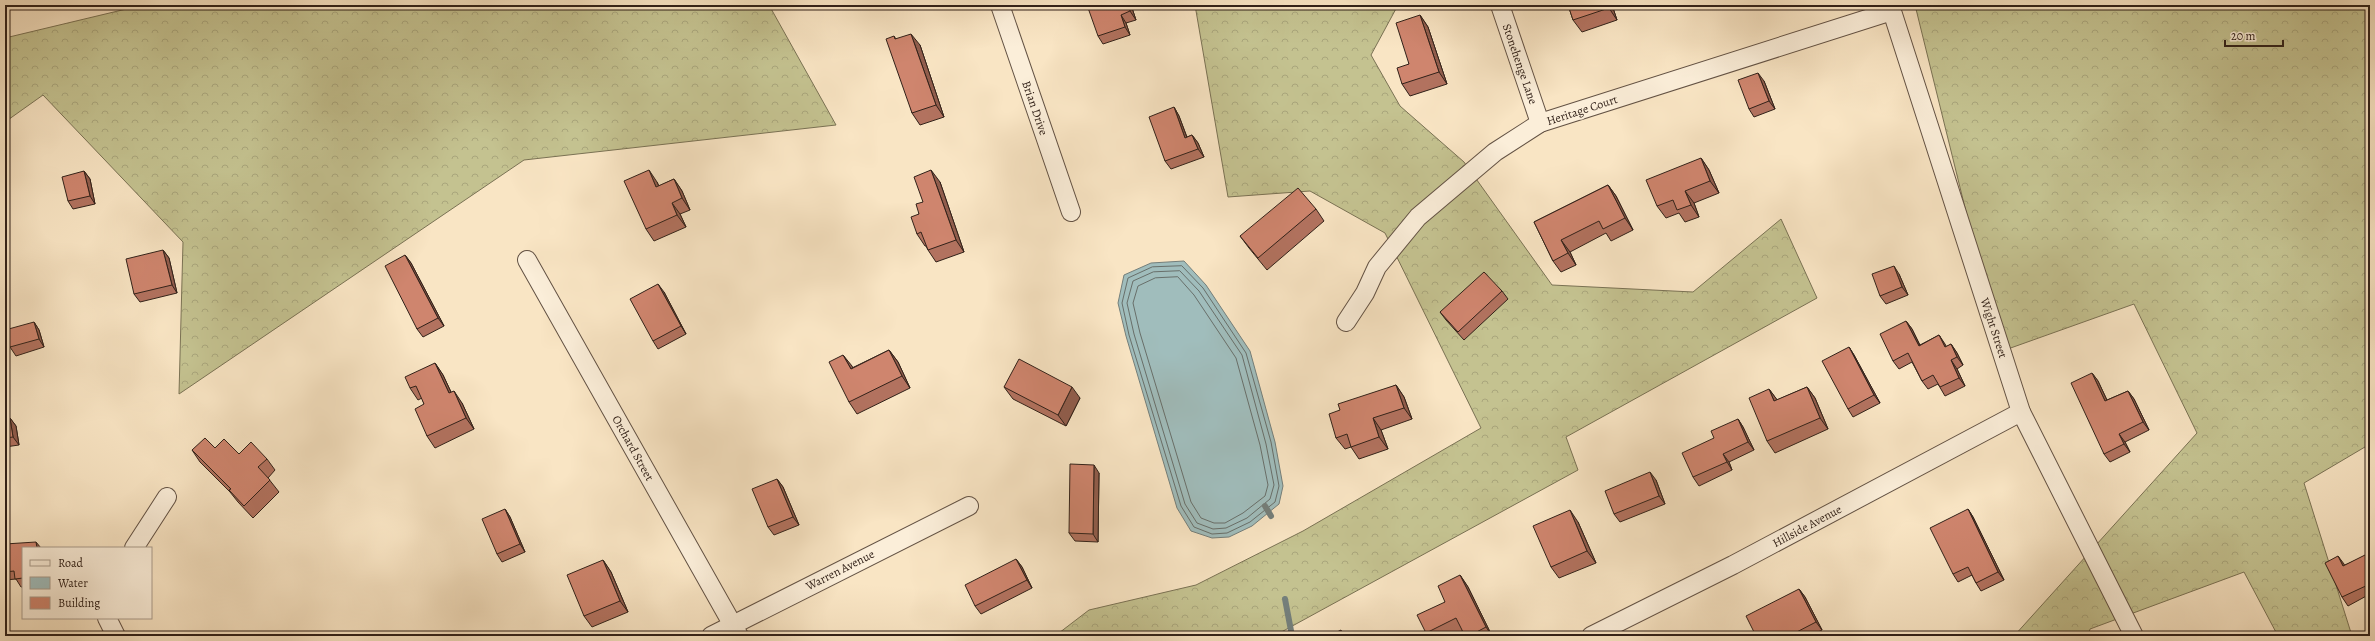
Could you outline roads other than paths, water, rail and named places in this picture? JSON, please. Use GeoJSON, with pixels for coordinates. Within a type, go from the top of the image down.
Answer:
{"type":"FeatureCollection","features":[{"type":"Feature","properties":{"kind":"street","name":"Brian Drive"},"geometry":{"type":"LineString","coordinates":[[1000,5],[1070,212]]}},
{"type":"Feature","properties":{"kind":"street","name":"Stonehenge Lane"},"geometry":{"type":"LineString","coordinates":[[1500,5],[1540,124]]}},
{"type":"Feature","properties":{"kind":"street","name":"Heritage Court"},"geometry":{"type":"LineString","coordinates":[[1346,322],[1365,293],[1377,267],[1418,217],[1494,152],[1540,124],[1891,8]]}},
{"type":"Feature","properties":{"kind":"street","name":"Wight Street"},"geometry":{"type":"LineString","coordinates":[[1891,8],[2021,412],[2134,636]]}},
{"type":"Feature","properties":{"kind":"street","name":"Orchard Street"},"geometry":{"type":"LineString","coordinates":[[527,260],[736,630]]}},
{"type":"Feature","properties":{"kind":"street","name":"Hillside Avenue"},"geometry":{"type":"LineString","coordinates":[[1591,636],[1733,565],[2021,412]]}},
{"type":"Feature","properties":{"kind":"street"},"geometry":{"type":"LineString","coordinates":[[135,547],[167,497]]}},
{"type":"Feature","properties":{"kind":"street","name":"Warren Avenue"},"geometry":{"type":"LineString","coordinates":[[711,636],[736,630],[969,506]]}},
{"type":"Feature","properties":{"kind":"street"},"geometry":{"type":"LineString","coordinates":[[108,619],[116,636]]}},
{"type":"Feature","properties":{"kind":"water"},"geometry":{"type":"Polygon","coordinates":[[[1184,261],[1206,285],[1250,351],[1275,442],[1283,486],[1279,504],[1252,526],[1229,537],[1212,538],[1191,531],[1177,508],[1126,336],[1118,303],[1124,275],[1151,263],[1184,261]]]}},
{"type":"Feature","properties":{"kind":"waterway"},"geometry":{"type":"LineString","coordinates":[[1265,506],[1271,516]]}},
{"type":"Feature","properties":{"kind":"waterway"},"geometry":{"type":"LineString","coordinates":[[1285,599],[1292,636]]}}]}
